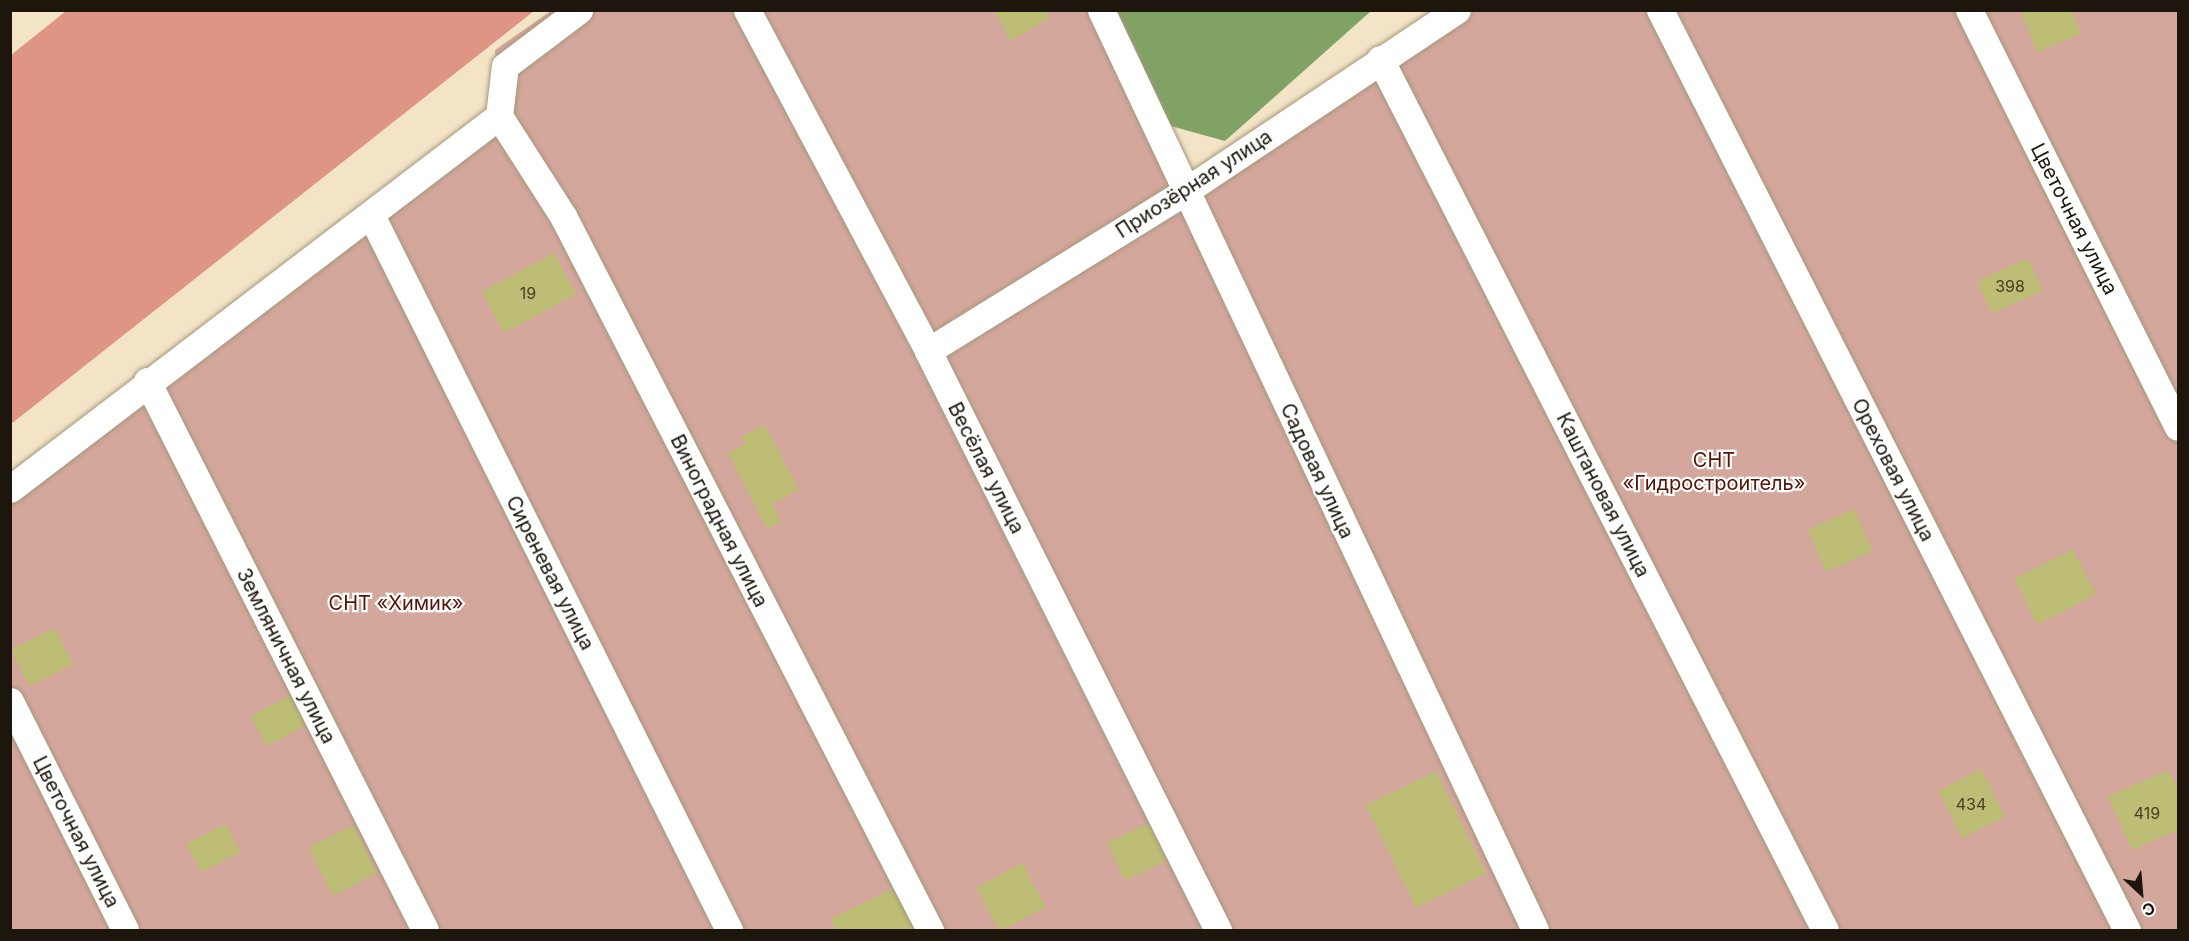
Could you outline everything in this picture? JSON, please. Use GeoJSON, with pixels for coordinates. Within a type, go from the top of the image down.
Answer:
{"type":"FeatureCollection","features":[{"type":"Feature","properties":{"kind":"street"},"geometry":{"type":"LineString","coordinates":[[10,489],[147,381],[371,215],[499,116],[505,66],[579,10]]}},
{"type":"Feature","properties":{"kind":"street","name":"Весёлая улица"},"geometry":{"type":"LineString","coordinates":[[747,10],[928,351],[1218,930]]}},
{"type":"Feature","properties":{"kind":"street","name":"Садовая улица"},"geometry":{"type":"LineString","coordinates":[[1101,10],[1184,192],[1536,930]]}},
{"type":"Feature","properties":{"kind":"street","name":"Приозёрная улица"},"geometry":{"type":"LineString","coordinates":[[928,351],[1184,192],[1456,10]]}},
{"type":"Feature","properties":{"kind":"street","name":"Ореховая улица"},"geometry":{"type":"LineString","coordinates":[[1660,10],[2127,930]]}},
{"type":"Feature","properties":{"kind":"street","name":"Цветочная улица"},"geometry":{"type":"LineString","coordinates":[[1969,10],[2178,427]]}},
{"type":"Feature","properties":{"kind":"street","name":"Каштановая улица"},"geometry":{"type":"LineString","coordinates":[[1380,59],[1825,930]]}},
{"type":"Feature","properties":{"kind":"street","name":"Виноградная улица"},"geometry":{"type":"LineString","coordinates":[[499,116],[563,216],[930,930]]}},
{"type":"Feature","properties":{"kind":"street","name":"Сиреневая улица"},"geometry":{"type":"LineString","coordinates":[[371,215],[729,930]]}},
{"type":"Feature","properties":{"kind":"street","name":"Земляничная улица"},"geometry":{"type":"LineString","coordinates":[[147,381],[425,930]]}},
{"type":"Feature","properties":{"kind":"street","name":"Цветочная улица"},"geometry":{"type":"LineString","coordinates":[[10,701],[125,930]]}},
{"type":"Feature","properties":{"kind":"green space","name":"СНТ «Гидростроитель»"},"geometry":{"type":"Polygon","coordinates":[[[551,11],[1107,11],[1185,192],[1457,11],[2178,11],[2178,930],[11,930],[11,489],[499,117],[495,50],[551,11]]]}},
{"type":"Feature","properties":{"kind":"shaded area"},"geometry":{"type":"Polygon","coordinates":[[[66,11],[534,11],[11,424],[11,55],[66,11]]]}},
{"type":"Feature","properties":{"kind":"shaded area"},"geometry":{"type":"Polygon","coordinates":[[[1111,11],[1371,11],[1225,141],[1160,123],[1111,11]]]}},
{"type":"Feature","properties":{"kind":"building"},"geometry":{"type":"Polygon","coordinates":[[[994,10],[1045,10],[1049,19],[1010,41],[994,10]]]}},
{"type":"Feature","properties":{"kind":"building"},"geometry":{"type":"Polygon","coordinates":[[[2020,10],[2071,10],[2081,34],[2037,52],[2020,10]]]}},
{"type":"Feature","properties":{"kind":"building"},"geometry":{"type":"Polygon","coordinates":[[[554,253],[576,294],[504,333],[482,291],[554,253]]]}},
{"type":"Feature","properties":{"kind":"building"},"geometry":{"type":"Polygon","coordinates":[[[2028,258],[2043,291],[1991,314],[1977,281],[2028,258]]]}},
{"type":"Feature","properties":{"kind":"building"},"geometry":{"type":"Polygon","coordinates":[[[765,425],[799,490],[772,504],[781,522],[767,529],[728,453],[745,444],[741,437],[765,425]]]}},
{"type":"Feature","properties":{"kind":"building"},"geometry":{"type":"Polygon","coordinates":[[[1854,509],[1873,551],[1826,572],[1807,530],[1854,509]]]}},
{"type":"Feature","properties":{"kind":"building"},"geometry":{"type":"Polygon","coordinates":[[[2073,549],[2096,594],[2037,624],[2014,579],[2073,549]]]}},
{"type":"Feature","properties":{"kind":"building"},"geometry":{"type":"Polygon","coordinates":[[[55,628],[73,665],[29,686],[11,649],[55,628]]]}},
{"type":"Feature","properties":{"kind":"building"},"geometry":{"type":"Polygon","coordinates":[[[294,693],[310,723],[267,746],[251,716],[294,693]]]}},
{"type":"Feature","properties":{"kind":"building"},"geometry":{"type":"Polygon","coordinates":[[[1981,769],[2005,816],[1962,838],[1938,791],[1981,769]]]}},
{"type":"Feature","properties":{"kind":"building"},"geometry":{"type":"Polygon","coordinates":[[[2169,770],[2178,792],[2178,830],[2132,850],[2108,796],[2169,770]]]}},
{"type":"Feature","properties":{"kind":"building"},"geometry":{"type":"Polygon","coordinates":[[[1436,771],[1486,873],[1416,908],[1366,805],[1436,771]]]}},
{"type":"Feature","properties":{"kind":"building"},"geometry":{"type":"Polygon","coordinates":[[[1149,823],[1167,861],[1125,881],[1107,842],[1149,823]]]}},
{"type":"Feature","properties":{"kind":"building"},"geometry":{"type":"Polygon","coordinates":[[[226,824],[240,853],[200,872],[186,843],[226,824]]]}},
{"type":"Feature","properties":{"kind":"building"},"geometry":{"type":"Polygon","coordinates":[[[353,825],[378,873],[333,896],[308,848],[353,825]]]}},
{"type":"Feature","properties":{"kind":"building"},"geometry":{"type":"Polygon","coordinates":[[[1022,863],[1045,907],[999,930],[976,887],[1022,863]]]}},
{"type":"Feature","properties":{"kind":"building"},"geometry":{"type":"Polygon","coordinates":[[[896,887],[916,930],[836,930],[830,919],[896,887]]]}},
{"type":"Feature","properties":{"kind":"park label","name":"СНТ «Химик»"},"geometry":{"type":"Point","coordinates":[396,603]}}]}
